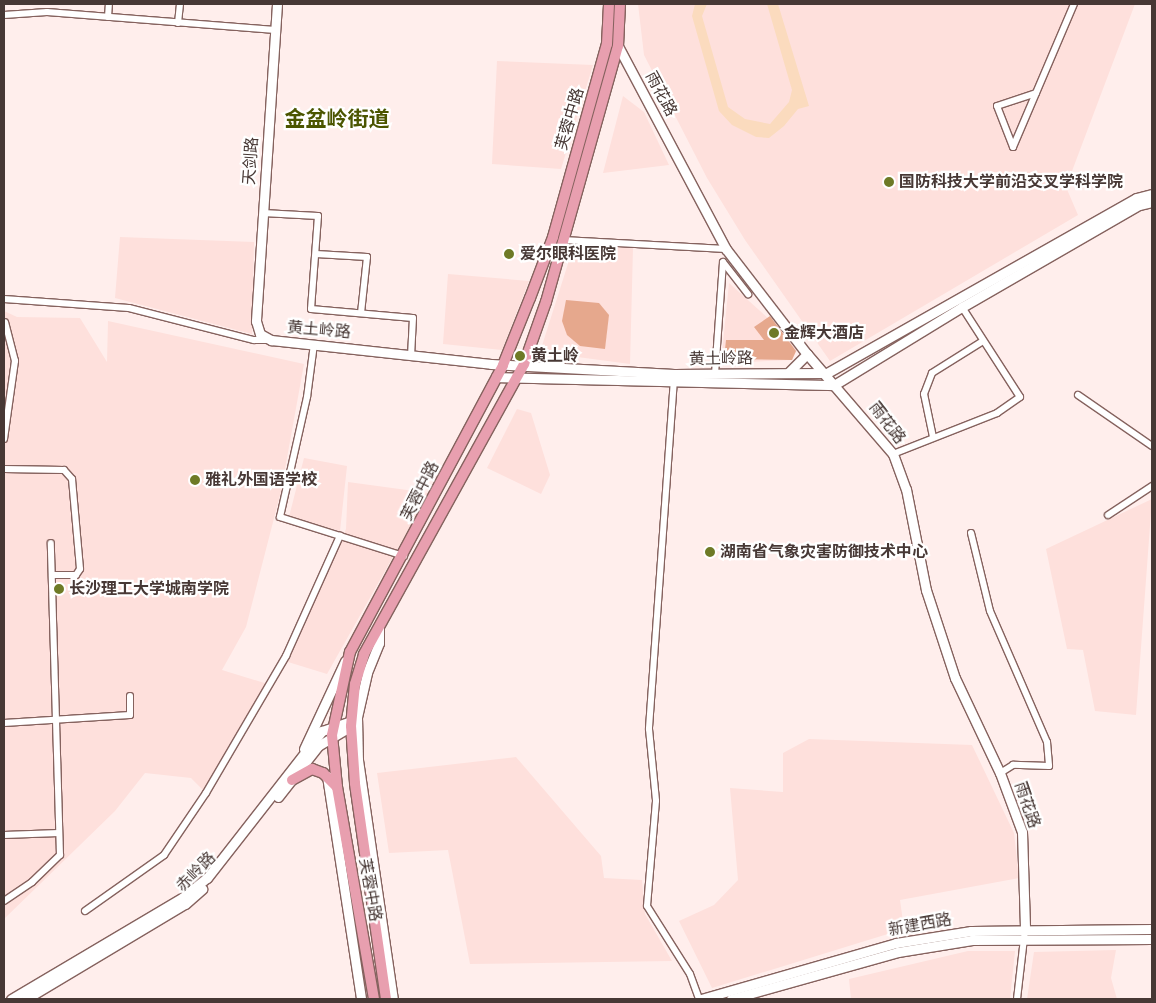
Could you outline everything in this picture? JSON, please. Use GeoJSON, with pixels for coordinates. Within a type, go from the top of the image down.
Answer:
{"type":"FeatureCollection","features":[{"type":"Feature","properties":{"kind":"main road"},"geometry":{"type":"LineString","coordinates":[[603,4],[609,22]]}},
{"type":"Feature","properties":{"kind":"main road","name":"芙蓉中路"},"geometry":{"type":"LineString","coordinates":[[374,999],[337,787],[333,730],[350,652],[404,556],[503,364],[553,237],[607,44],[609,4]]}},
{"type":"Feature","properties":{"kind":"main road","name":"芙蓉中路"},"geometry":{"type":"LineString","coordinates":[[386,999],[351,723],[355,684],[379,627],[524,364],[564,240],[618,46],[620,4]]}},
{"type":"Feature","properties":{"kind":"main road"},"geometry":{"type":"LineString","coordinates":[[292,780],[312,769],[327,776],[337,787]]}},
{"type":"Feature","properties":{"kind":"street"},"geometry":{"type":"LineString","coordinates":[[108,17],[109,4]]}},
{"type":"Feature","properties":{"kind":"street"},"geometry":{"type":"LineString","coordinates":[[178,23],[180,4]]}},
{"type":"Feature","properties":{"kind":"street","name":"天剑路"},"geometry":{"type":"LineString","coordinates":[[256,321],[277,4]]}},
{"type":"Feature","properties":{"kind":"street"},"geometry":{"type":"LineString","coordinates":[[1036,93],[997,106],[1013,147],[1074,4]]}},
{"type":"Feature","properties":{"kind":"street"},"geometry":{"type":"LineString","coordinates":[[4,15],[47,12],[275,30]]}},
{"type":"Feature","properties":{"kind":"street","name":"雨花路"},"geometry":{"type":"LineString","coordinates":[[618,46],[726,249],[807,354],[827,373],[834,385],[893,454],[906,489],[926,590],[952,669],[1000,773],[1022,832],[1024,935]]}},
{"type":"Feature","properties":{"kind":"street","name":"黄土岭路"},"geometry":{"type":"LineString","coordinates":[[496,377],[516,379],[674,378],[715,374],[827,373],[1136,198],[1152,194]]}},
{"type":"Feature","properties":{"kind":"street"},"geometry":{"type":"LineString","coordinates":[[834,385],[962,307],[1139,205],[1152,202]]}},
{"type":"Feature","properties":{"kind":"street"},"geometry":{"type":"LineString","coordinates":[[262,213],[318,216],[311,309],[413,318],[412,353]]}},
{"type":"Feature","properties":{"kind":"street"},"geometry":{"type":"LineString","coordinates":[[564,240],[726,249]]}},
{"type":"Feature","properties":{"kind":"street"},"geometry":{"type":"LineString","coordinates":[[316,254],[367,258],[362,314]]}},
{"type":"Feature","properties":{"kind":"street"},"geometry":{"type":"LineString","coordinates":[[715,374],[723,262],[748,294]]}},
{"type":"Feature","properties":{"kind":"street"},"geometry":{"type":"LineString","coordinates":[[4,299],[128,308],[254,340],[271,340]]}},
{"type":"Feature","properties":{"kind":"street"},"geometry":{"type":"LineString","coordinates":[[893,454],[933,436],[997,413],[1020,397],[962,307]]}},
{"type":"Feature","properties":{"kind":"street","name":"黄土岭路"},"geometry":{"type":"LineString","coordinates":[[256,321],[260,334],[271,340],[412,353],[503,364],[524,364],[674,378],[834,385]]}},
{"type":"Feature","properties":{"kind":"street"},"geometry":{"type":"LineString","coordinates":[[4,439],[15,361],[5,322]]}},
{"type":"Feature","properties":{"kind":"street"},"geometry":{"type":"LineString","coordinates":[[933,436],[924,394],[932,372],[983,341]]}},
{"type":"Feature","properties":{"kind":"street"},"geometry":{"type":"LineString","coordinates":[[314,344],[308,397],[280,518],[404,556]]}},
{"type":"Feature","properties":{"kind":"street"},"geometry":{"type":"LineString","coordinates":[[788,373],[807,354]]}},
{"type":"Feature","properties":{"kind":"street"},"geometry":{"type":"LineString","coordinates":[[674,378],[649,729],[656,801],[647,906],[690,974],[700,999]]}},
{"type":"Feature","properties":{"kind":"street"},"geometry":{"type":"LineString","coordinates":[[1078,396],[1152,446]]}},
{"type":"Feature","properties":{"kind":"street"},"geometry":{"type":"LineString","coordinates":[[4,469],[64,470],[72,479],[80,569],[76,574],[52,575]]}},
{"type":"Feature","properties":{"kind":"street"},"geometry":{"type":"LineString","coordinates":[[1108,515],[1152,486]]}},
{"type":"Feature","properties":{"kind":"street"},"geometry":{"type":"LineString","coordinates":[[971,533],[990,610],[1047,742],[1049,766],[1013,765],[1000,773]]}},
{"type":"Feature","properties":{"kind":"street"},"geometry":{"type":"LineString","coordinates":[[85,911],[164,854],[206,793],[286,656],[340,536]]}},
{"type":"Feature","properties":{"kind":"street"},"geometry":{"type":"LineString","coordinates":[[4,900],[32,882],[60,855],[51,543]]}},
{"type":"Feature","properties":{"kind":"street"},"geometry":{"type":"LineString","coordinates":[[379,627],[379,643],[360,702],[358,760],[393,999]]}},
{"type":"Feature","properties":{"kind":"street","name":"赤岭路"},"geometry":{"type":"LineString","coordinates":[[300,758],[350,652]]}},
{"type":"Feature","properties":{"kind":"street"},"geometry":{"type":"LineString","coordinates":[[4,723],[130,715],[130,696]]}},
{"type":"Feature","properties":{"kind":"street","name":"赤岭路"},"geometry":{"type":"LineString","coordinates":[[11,999],[182,898],[207,878],[322,732],[351,723]]}},
{"type":"Feature","properties":{"kind":"street","name":"赤岭路"},"geometry":{"type":"LineString","coordinates":[[26,999],[185,904],[216,876],[318,746],[333,730]]}},
{"type":"Feature","properties":{"kind":"street"},"geometry":{"type":"LineString","coordinates":[[327,776],[361,999]]}},
{"type":"Feature","properties":{"kind":"street"},"geometry":{"type":"LineString","coordinates":[[4,835],[59,834]]}},
{"type":"Feature","properties":{"kind":"street","name":"新建西路"},"geometry":{"type":"LineString","coordinates":[[731,999],[898,952],[972,940],[1024,935],[1152,930]]}},
{"type":"Feature","properties":{"kind":"street","name":"新建西路"},"geometry":{"type":"LineString","coordinates":[[700,999],[896,943],[971,931],[1024,935],[1152,939]]}},
{"type":"Feature","properties":{"kind":"street"},"geometry":{"type":"LineString","coordinates":[[1017,999],[1024,935]]}},
{"type":"Feature","properties":{"kind":"shaded area","name":"国防科技大学前沿交叉学科学院"},"geometry":{"type":"Polygon","coordinates":[[[638,4],[1135,4],[1066,187],[1078,215],[830,361],[745,240],[707,178],[644,55],[638,4]]]}},
{"type":"Feature","properties":{"kind":"shaded area"},"geometry":{"type":"Polygon","coordinates":[[[695,4],[707,4],[702,16],[728,107],[745,119],[770,124],[789,102],[792,90],[767,4],[778,4],[809,106],[798,109],[784,126],[769,138],[756,137],[732,125],[719,111],[692,16],[695,4]]]}},
{"type":"Feature","properties":{"kind":"shaded area"},"geometry":{"type":"Polygon","coordinates":[[[497,61],[593,65],[561,169],[492,164],[497,61]]]}},
{"type":"Feature","properties":{"kind":"shaded area"},"geometry":{"type":"Polygon","coordinates":[[[623,96],[644,112],[669,165],[603,173],[623,96]]]}},
{"type":"Feature","properties":{"kind":"shaded area"},"geometry":{"type":"Polygon","coordinates":[[[120,237],[254,242],[252,334],[115,298],[120,237]]]}},
{"type":"Feature","properties":{"kind":"shaded area"},"geometry":{"type":"Polygon","coordinates":[[[633,247],[630,364],[540,352],[573,248],[633,247]]]}},
{"type":"Feature","properties":{"kind":"shaded area"},"geometry":{"type":"Polygon","coordinates":[[[448,274],[529,281],[502,350],[443,344],[448,274]]]}},
{"type":"Feature","properties":{"kind":"shaded area"},"geometry":{"type":"Polygon","coordinates":[[[729,283],[799,346],[792,360],[721,363],[729,283]]]}},
{"type":"Feature","properties":{"kind":"shaded area"},"geometry":{"type":"Polygon","coordinates":[[[4,311],[17,317],[80,318],[107,362],[108,321],[304,364],[281,491],[246,627],[222,670],[271,685],[206,793],[191,778],[145,773],[115,811],[4,919],[4,311]]]}},
{"type":"Feature","properties":{"kind":"shaded area"},"geometry":{"type":"Polygon","coordinates":[[[517,409],[531,413],[550,475],[541,494],[487,468],[517,409]]]}},
{"type":"Feature","properties":{"kind":"shaded area"},"geometry":{"type":"Polygon","coordinates":[[[304,458],[347,466],[340,531],[289,517],[304,458]]]}},
{"type":"Feature","properties":{"kind":"shaded area"},"geometry":{"type":"Polygon","coordinates":[[[348,482],[429,493],[327,674],[288,662],[346,529],[348,482]]]}},
{"type":"Feature","properties":{"kind":"shaded area"},"geometry":{"type":"Polygon","coordinates":[[[1152,499],[1136,715],[1095,711],[1083,650],[1067,649],[1046,549],[1152,499]]]}},
{"type":"Feature","properties":{"kind":"shaded area"},"geometry":{"type":"Polygon","coordinates":[[[809,739],[972,745],[1014,833],[1019,878],[900,900],[904,929],[712,988],[679,921],[714,905],[738,880],[730,788],[783,792],[783,753],[809,739]]]}},
{"type":"Feature","properties":{"kind":"shaded area"},"geometry":{"type":"Polygon","coordinates":[[[516,757],[601,856],[604,878],[642,880],[645,914],[672,961],[470,964],[448,850],[389,853],[377,773],[516,757]]]}},
{"type":"Feature","properties":{"kind":"shaded area"},"geometry":{"type":"Polygon","coordinates":[[[1116,950],[1111,978],[1117,999],[1027,999],[1034,952],[1116,950]]]}},
{"type":"Feature","properties":{"kind":"shaded area"},"geometry":{"type":"Polygon","coordinates":[[[968,951],[1015,951],[1010,999],[851,999],[849,979],[968,951]]]}},
{"type":"Feature","properties":{"kind":"building"},"geometry":{"type":"Polygon","coordinates":[[[566,300],[599,303],[609,315],[605,349],[580,346],[567,335],[562,321],[566,300]]]}},
{"type":"Feature","properties":{"kind":"building","name":"金辉大酒店"},"geometry":{"type":"Polygon","coordinates":[[[770,316],[796,351],[792,360],[724,359],[726,340],[764,340],[754,327],[770,316]]]}},
{"type":"Feature","properties":{"kind":"place","name":"国防科技大学前沿交叉学科学院"},"geometry":{"type":"Point","coordinates":[889,182]}},
{"type":"Feature","properties":{"kind":"place","name":"爱尔眼科医院"},"geometry":{"type":"Point","coordinates":[509,254]}},
{"type":"Feature","properties":{"kind":"place","name":"金辉大酒店"},"geometry":{"type":"Point","coordinates":[774,333]}},
{"type":"Feature","properties":{"kind":"place","name":"黄土岭"},"geometry":{"type":"Point","coordinates":[520,356]}},
{"type":"Feature","properties":{"kind":"place","name":"雅礼外国语学校"},"geometry":{"type":"Point","coordinates":[195,480]}},
{"type":"Feature","properties":{"kind":"place","name":"湖南省气象灾害防御技术中心"},"geometry":{"type":"Point","coordinates":[710,552]}},
{"type":"Feature","properties":{"kind":"place","name":"长沙理工大学城南学院"},"geometry":{"type":"Point","coordinates":[59,589]}},
{"type":"Feature","properties":{"kind":"district","name":"金盆岭街道"},"geometry":{"type":"Point","coordinates":[337,120]}}]}
